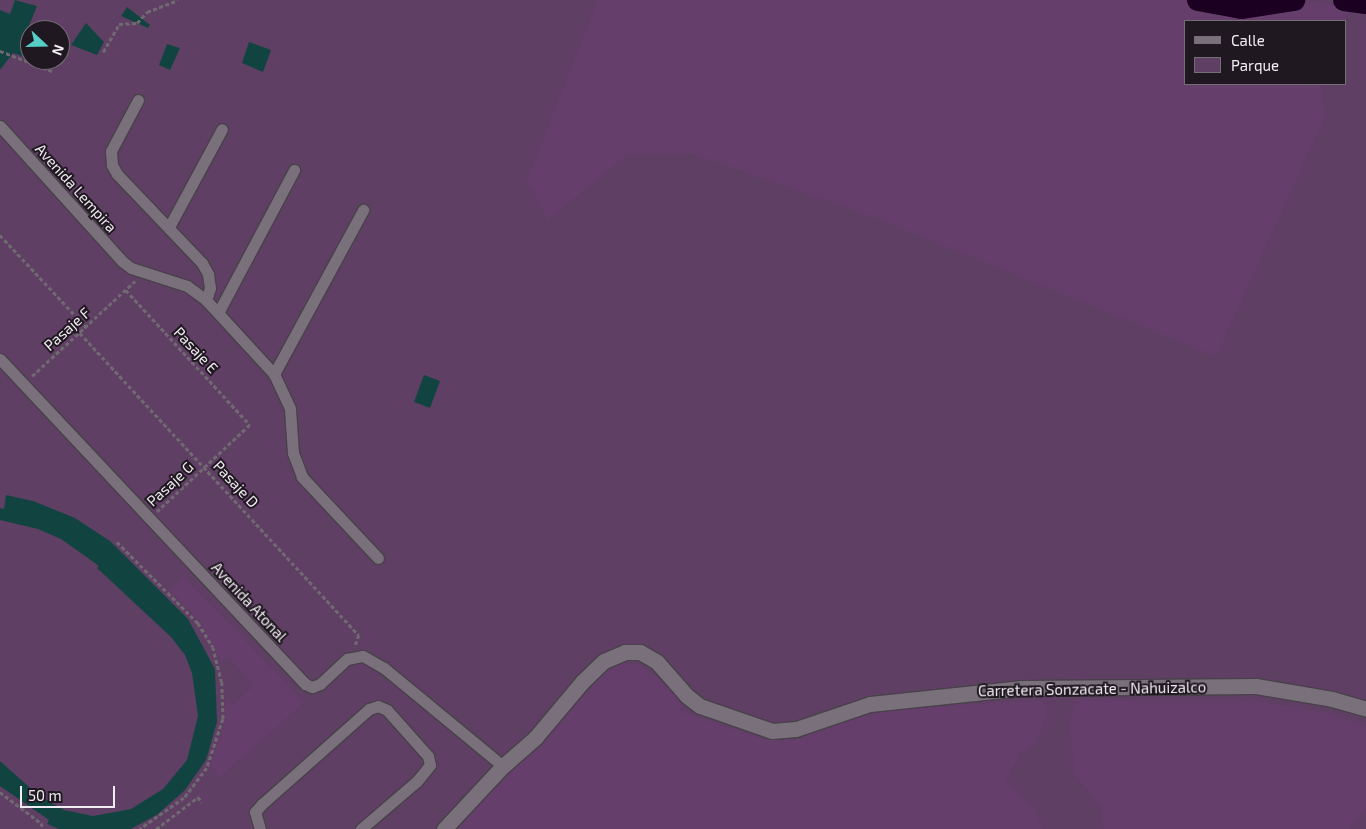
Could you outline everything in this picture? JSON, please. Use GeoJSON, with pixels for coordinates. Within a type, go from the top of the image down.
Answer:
{"type":"FeatureCollection","features":[{"type":"Feature","properties":{"kind":"street"},"geometry":{"type":"LineString","coordinates":[[138,100],[110,158],[117,174],[169,227],[208,274],[210,288],[206,300],[274,374],[290,409],[293,452],[302,477],[378,558]]}},
{"type":"Feature","properties":{"kind":"street","name":"Avenida Lempira"},"geometry":{"type":"LineString","coordinates":[[0,126],[131,268],[187,286],[206,300]]}},
{"type":"Feature","properties":{"kind":"street"},"geometry":{"type":"LineString","coordinates":[[169,227],[222,129]]}},
{"type":"Feature","properties":{"kind":"street"},"geometry":{"type":"LineString","coordinates":[[218,313],[294,170]]}},
{"type":"Feature","properties":{"kind":"street"},"geometry":{"type":"LineString","coordinates":[[274,374],[363,210]]}},
{"type":"Feature","properties":{"kind":"street","name":"Avenida Atonal"},"geometry":{"type":"LineString","coordinates":[[0,359],[305,684],[312,687],[320,684],[347,658],[357,655]]}},
{"type":"Feature","properties":{"kind":"street","name":"Carretera Sonzacate - Nahuizalco"},"geometry":{"type":"LineString","coordinates":[[444,829],[503,766],[535,738],[596,668],[625,652],[640,652],[656,662],[687,696],[700,706],[772,731],[796,729],[870,704],[1022,688],[1256,686],[1332,699],[1366,709]]}},
{"type":"Feature","properties":{"kind":"street"},"geometry":{"type":"LineString","coordinates":[[357,655],[384,668],[503,766]]}},
{"type":"Feature","properties":{"kind":"street"},"geometry":{"type":"LineString","coordinates":[[260,829],[255,812],[262,804],[369,709],[378,706],[387,710],[428,756],[430,765],[417,781],[360,829]]}},
{"type":"Feature","properties":{"kind":"path"},"geometry":{"type":"LineString","coordinates":[[103,52],[120,24],[137,23],[147,12],[178,0]]}},
{"type":"Feature","properties":{"kind":"path"},"geometry":{"type":"LineString","coordinates":[[0,51],[52,71]]}},
{"type":"Feature","properties":{"kind":"path"},"geometry":{"type":"LineString","coordinates":[[0,235],[87,328]]}},
{"type":"Feature","properties":{"kind":"path","name":"Pasaje F"},"geometry":{"type":"LineString","coordinates":[[24,384],[87,328],[126,290]]}},
{"type":"Feature","properties":{"kind":"path","name":"Pasaje E"},"geometry":{"type":"LineString","coordinates":[[126,290],[250,425]]}},
{"type":"Feature","properties":{"kind":"path","name":"Pasaje D"},"geometry":{"type":"LineString","coordinates":[[80,333],[359,634],[354,647],[357,655]]}},
{"type":"Feature","properties":{"kind":"path","name":"Pasaje G"},"geometry":{"type":"LineString","coordinates":[[150,518],[250,425]]}},
{"type":"Feature","properties":{"kind":"path"},"geometry":{"type":"LineString","coordinates":[[117,542],[198,623],[213,647],[222,682],[223,719],[207,768],[184,798],[140,829]]}},
{"type":"Feature","properties":{"kind":"path"},"geometry":{"type":"LineString","coordinates":[[0,792],[41,823],[44,829]]}},
{"type":"Feature","properties":{"kind":"path"},"geometry":{"type":"LineString","coordinates":[[156,829],[198,797],[202,803]]}},
{"type":"Feature","properties":{"kind":"green space"},"geometry":{"type":"Polygon","coordinates":[[[0,0],[1366,0],[1366,829],[0,829],[0,0]]]}},
{"type":"Feature","properties":{"kind":"shaded area"},"geometry":{"type":"Polygon","coordinates":[[[598,0],[1182,0],[1254,14],[1321,1],[1348,12],[1344,20],[1184,20],[1184,85],[1321,85],[1325,116],[1216,356],[874,217],[691,153],[629,153],[548,220],[527,181],[598,0]]]}},
{"type":"Feature","properties":{"kind":"shaded area"},"geometry":{"type":"Polygon","coordinates":[[[184,577],[304,702],[220,777],[210,766],[225,723],[226,696],[233,705],[254,686],[228,656],[222,661],[201,622],[170,590],[184,577]]]}},
{"type":"Feature","properties":{"kind":"shaded area"},"geometry":{"type":"Polygon","coordinates":[[[621,663],[636,664],[652,673],[677,696],[682,712],[765,740],[800,739],[854,716],[889,710],[1042,700],[1047,710],[1042,728],[1034,744],[1021,752],[1006,781],[1035,810],[1042,829],[453,829],[523,756],[539,745],[605,672],[621,663]]]}},
{"type":"Feature","properties":{"kind":"shaded area"},"geometry":{"type":"Polygon","coordinates":[[[1077,700],[1255,701],[1327,713],[1366,726],[1366,808],[1349,829],[1104,829],[1101,806],[1075,775],[1069,724],[1077,700]]]}},
{"type":"Feature","properties":{"kind":"building"},"geometry":{"type":"Polygon","coordinates":[[[15,0],[37,6],[31,20],[20,20],[20,55],[13,53],[0,70],[0,10],[10,14],[15,0]]]}},
{"type":"Feature","properties":{"kind":"building"},"geometry":{"type":"Polygon","coordinates":[[[127,7],[150,25],[148,28],[121,16],[127,7]]]}},
{"type":"Feature","properties":{"kind":"building"},"geometry":{"type":"Polygon","coordinates":[[[86,23],[104,42],[97,55],[71,45],[86,23]]]}},
{"type":"Feature","properties":{"kind":"building"},"geometry":{"type":"Polygon","coordinates":[[[249,42],[271,50],[263,72],[242,63],[249,42]]]}},
{"type":"Feature","properties":{"kind":"building"},"geometry":{"type":"Polygon","coordinates":[[[167,44],[180,48],[170,70],[159,65],[167,44]]]}},
{"type":"Feature","properties":{"kind":"building"},"geometry":{"type":"Polygon","coordinates":[[[424,375],[440,381],[430,408],[414,402],[424,375]]]}},
{"type":"Feature","properties":{"kind":"building"},"geometry":{"type":"Polygon","coordinates":[[[6,495],[33,501],[75,518],[110,541],[188,619],[215,669],[217,722],[206,760],[185,790],[158,814],[131,829],[59,829],[47,824],[49,820],[0,786],[0,761],[37,794],[64,810],[93,816],[131,809],[163,789],[187,760],[198,716],[192,673],[185,655],[171,637],[97,568],[99,566],[61,539],[38,529],[0,520],[0,508],[4,509],[6,495]]]}},
{"type":"Feature","properties":{"kind":"waterway"},"geometry":{"type":"LineString","coordinates":[[1198,0],[1241,8],[1294,0]]}},
{"type":"Feature","properties":{"kind":"waterway"},"geometry":{"type":"LineString","coordinates":[[1344,0],[1366,3]]}}]}
